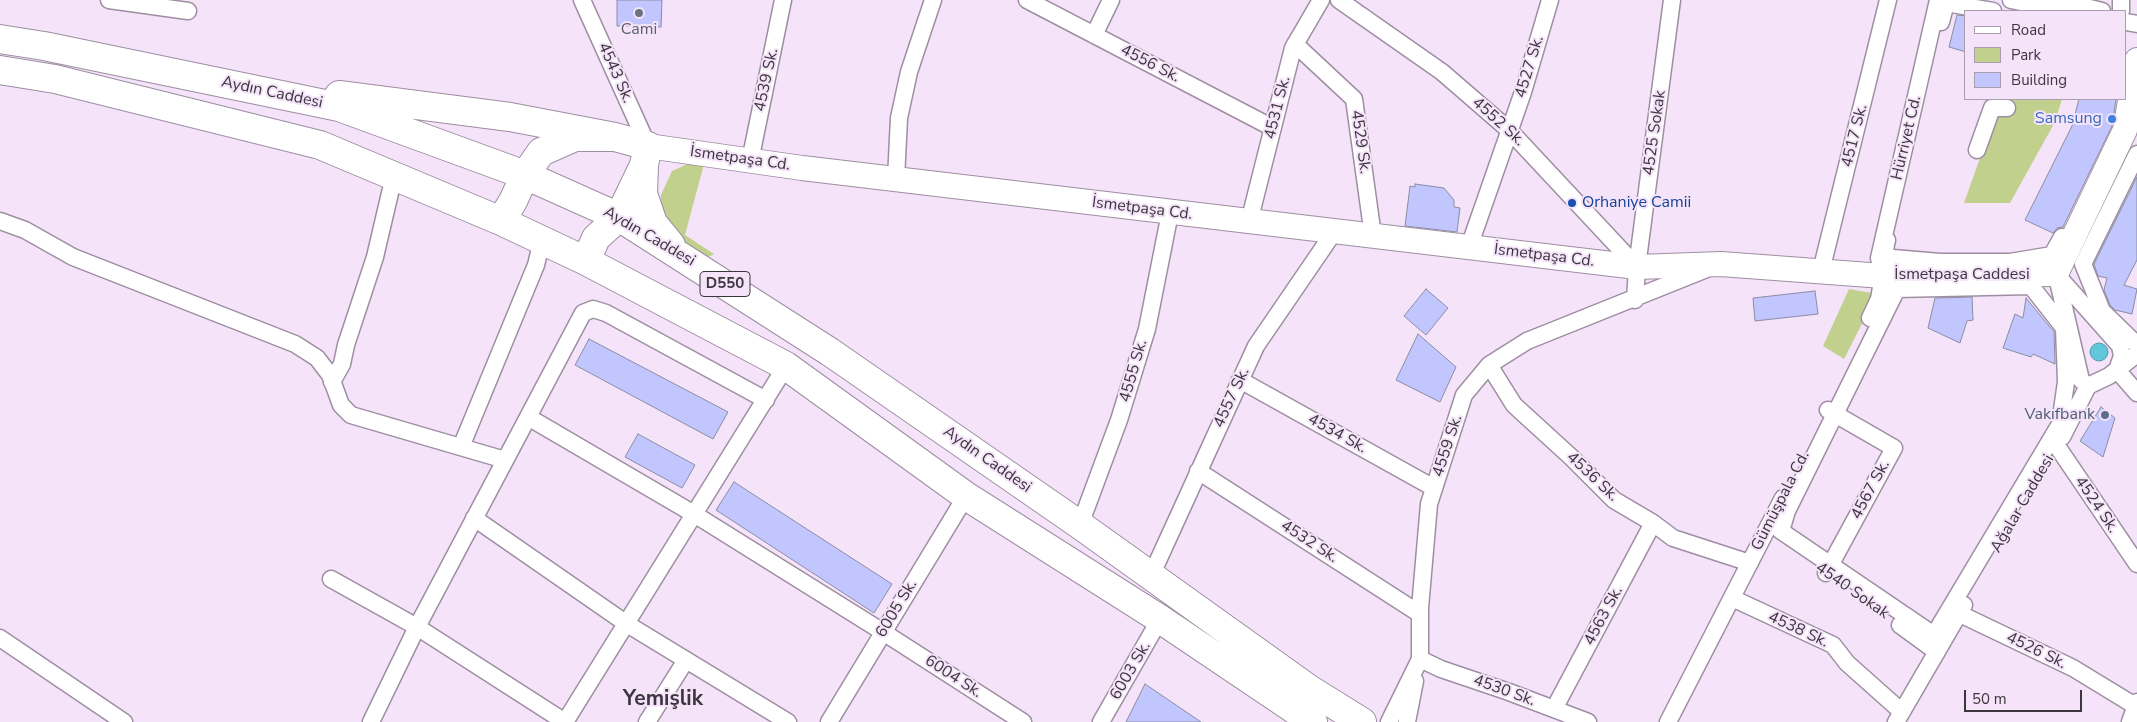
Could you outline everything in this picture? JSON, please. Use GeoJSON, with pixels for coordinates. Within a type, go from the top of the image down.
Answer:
{"type":"FeatureCollection","features":[{"type":"Feature","properties":{"kind":"highway","name":"Aydın Caddesi"},"geometry":{"type":"LineString","coordinates":[[0,39],[44,46],[339,107],[525,175],[619,216],[830,352],[1080,525],[1309,689],[1362,722]]}},
{"type":"Feature","properties":{"kind":"highway","name":"D550"},"geometry":{"type":"LineString","coordinates":[[0,70],[55,79],[320,145],[501,221],[586,261],[786,366],[966,496],[1160,619],[1313,722]]}},
{"type":"Feature","properties":{"kind":"highway"},"geometry":{"type":"LineString","coordinates":[[286,96],[341,95],[510,117],[615,137],[646,156]]}},
{"type":"Feature","properties":{"kind":"highway"},"geometry":{"type":"LineString","coordinates":[[501,221],[525,175],[541,152],[575,136],[615,137]]}},
{"type":"Feature","properties":{"kind":"highway"},"geometry":{"type":"LineString","coordinates":[[586,261],[596,238],[619,216],[646,156]]}},
{"type":"Feature","properties":{"kind":"highway"},"geometry":{"type":"LineString","coordinates":[[646,156],[643,194],[653,223],[678,254]]}},
{"type":"Feature","properties":{"kind":"main road"},"geometry":{"type":"LineString","coordinates":[[2056,274],[2131,121],[2137,60]]}},
{"type":"Feature","properties":{"kind":"main road","name":"İsmetpaşa Cd."},"geometry":{"type":"LineString","coordinates":[[646,156],[750,161],[1170,213],[1637,267]]}},
{"type":"Feature","properties":{"kind":"main road","name":"İsmetpaşa Caddesi"},"geometry":{"type":"LineString","coordinates":[[1637,267],[1720,264],[1883,276],[2056,274]]}},
{"type":"Feature","properties":{"kind":"street"},"geometry":{"type":"LineString","coordinates":[[109,0],[188,10]]}},
{"type":"Feature","properties":{"kind":"street","name":"4543 Sk."},"geometry":{"type":"LineString","coordinates":[[582,0],[646,156]]}},
{"type":"Feature","properties":{"kind":"street","name":"4539 Sk."},"geometry":{"type":"LineString","coordinates":[[750,161],[783,0]]}},
{"type":"Feature","properties":{"kind":"street"},"geometry":{"type":"LineString","coordinates":[[896,180],[900,118],[909,72],[933,0]]}},
{"type":"Feature","properties":{"kind":"street","name":"4556 Sk."},"geometry":{"type":"LineString","coordinates":[[1027,0],[1273,128]]}},
{"type":"Feature","properties":{"kind":"street"},"geometry":{"type":"LineString","coordinates":[[1094,35],[1112,0]]}},
{"type":"Feature","properties":{"kind":"street","name":"4531 Sk."},"geometry":{"type":"LineString","coordinates":[[1249,222],[1295,44],[1321,0]]}},
{"type":"Feature","properties":{"kind":"street","name":"4552 Sk."},"geometry":{"type":"LineString","coordinates":[[1339,0],[1442,72],[1509,130],[1544,165],[1637,267]]}},
{"type":"Feature","properties":{"kind":"street","name":"4527 Sk."},"geometry":{"type":"LineString","coordinates":[[1469,247],[1523,92],[1550,0]]}},
{"type":"Feature","properties":{"kind":"street","name":"4525 Sokak"},"geometry":{"type":"LineString","coordinates":[[1637,267],[1672,0]]}},
{"type":"Feature","properties":{"kind":"street","name":"4517 Sk."},"geometry":{"type":"LineString","coordinates":[[1821,271],[1888,0]]}},
{"type":"Feature","properties":{"kind":"street","name":"Hürriyet Cd."},"geometry":{"type":"LineString","coordinates":[[1883,276],[1879,258],[1938,0]]}},
{"type":"Feature","properties":{"kind":"street"},"geometry":{"type":"LineString","coordinates":[[2011,0],[2059,10]]}},
{"type":"Feature","properties":{"kind":"street"},"geometry":{"type":"LineString","coordinates":[[2058,0],[2098,10]]}},
{"type":"Feature","properties":{"kind":"street"},"geometry":{"type":"LineString","coordinates":[[1987,10],[1946,3],[1884,254],[1893,258],[1940,262],[2010,262],[2052,255],[2121,124],[2124,100]]}},
{"type":"Feature","properties":{"kind":"street","name":"4529 Sk."},"geometry":{"type":"LineString","coordinates":[[1295,44],[1354,100],[1373,236]]}},
{"type":"Feature","properties":{"kind":"street"},"geometry":{"type":"LineString","coordinates":[[1977,150],[1992,108],[2007,108]]}},
{"type":"Feature","properties":{"kind":"street"},"geometry":{"type":"LineString","coordinates":[[2137,154],[2083,264],[2102,311],[2137,345]]}},
{"type":"Feature","properties":{"kind":"street"},"geometry":{"type":"LineString","coordinates":[[332,382],[342,364],[346,345],[375,257],[394,176]]}},
{"type":"Feature","properties":{"kind":"street","name":"4555 Sk."},"geometry":{"type":"LineString","coordinates":[[1080,525],[1119,420],[1144,338],[1170,213]]}},
{"type":"Feature","properties":{"kind":"street"},"geometry":{"type":"LineString","coordinates":[[0,221],[26,230],[73,257],[295,344],[317,358],[330,375],[341,405],[351,415],[505,460]]}},
{"type":"Feature","properties":{"kind":"street","name":"4557 Sk."},"geometry":{"type":"LineString","coordinates":[[1151,576],[1256,346],[1334,232]]}},
{"type":"Feature","properties":{"kind":"street"},"geometry":{"type":"LineString","coordinates":[[461,447],[536,265],[542,240]]}},
{"type":"Feature","properties":{"kind":"street","name":"4559 Sk."},"geometry":{"type":"LineString","coordinates":[[1390,722],[1420,659],[1420,614],[1429,504],[1464,395],[1489,366],[1527,341],[1635,300],[1720,264]]}},
{"type":"Feature","properties":{"kind":"street"},"geometry":{"type":"LineString","coordinates":[[1635,300],[1637,267]]}},
{"type":"Feature","properties":{"kind":"street"},"geometry":{"type":"LineString","coordinates":[[2056,274],[2120,346],[2122,356],[2117,370]]}},
{"type":"Feature","properties":{"kind":"street"},"geometry":{"type":"LineString","coordinates":[[2056,274],[2081,380],[2088,386],[2109,376],[2137,354]]}},
{"type":"Feature","properties":{"kind":"street","name":"Gümüşpala Cd."},"geometry":{"type":"LineString","coordinates":[[1668,722],[1766,530],[1832,412],[1879,300],[1883,276]]}},
{"type":"Feature","properties":{"kind":"street"},"geometry":{"type":"LineString","coordinates":[[2031,286],[2064,328],[2066,382],[2060,424],[1934,635],[1828,569],[1781,531],[1787,511],[1832,412],[1896,289],[2031,286]]}},
{"type":"Feature","properties":{"kind":"street"},"geometry":{"type":"LineString","coordinates":[[370,722],[417,627],[583,312],[593,309],[606,312],[766,400]]}},
{"type":"Feature","properties":{"kind":"street"},"geometry":{"type":"LineString","coordinates":[[331,579],[417,627],[565,722],[786,366]]}},
{"type":"Feature","properties":{"kind":"street","name":"4536 Sk."},"geometry":{"type":"LineString","coordinates":[[1489,366],[1514,405],[1571,457],[1614,500],[1653,523],[1673,538],[1750,563]]}},
{"type":"Feature","properties":{"kind":"street"},"geometry":{"type":"LineString","coordinates":[[2117,370],[2137,392]]}},
{"type":"Feature","properties":{"kind":"street","name":"4534 Sk."},"geometry":{"type":"LineString","coordinates":[[1240,380],[1434,488]]}},
{"type":"Feature","properties":{"kind":"street","name":"Ağalar Caddesi"},"geometry":{"type":"LineString","coordinates":[[1899,717],[2057,446],[2088,386]]}},
{"type":"Feature","properties":{"kind":"street","name":"4567 Sk."},"geometry":{"type":"LineString","coordinates":[[1828,569],[1894,448],[1832,412]]}},
{"type":"Feature","properties":{"kind":"street","name":"6004 Sk."},"geometry":{"type":"LineString","coordinates":[[528,416],[694,514],[1023,722]]}},
{"type":"Feature","properties":{"kind":"street","name":"4524 Sk."},"geometry":{"type":"LineString","coordinates":[[2057,446],[2137,564]]}},
{"type":"Feature","properties":{"kind":"street","name":"4532 Sk."},"geometry":{"type":"LineString","coordinates":[[1198,471],[1420,614]]}},
{"type":"Feature","properties":{"kind":"street","name":"6005 Sk."},"geometry":{"type":"LineString","coordinates":[[829,722],[966,496]]}},
{"type":"Feature","properties":{"kind":"street"},"geometry":{"type":"LineString","coordinates":[[474,518],[627,624],[788,722]]}},
{"type":"Feature","properties":{"kind":"street","name":"4563 Sk."},"geometry":{"type":"LineString","coordinates":[[1554,709],[1653,523]]}},
{"type":"Feature","properties":{"kind":"street","name":"4540 Sokak"},"geometry":{"type":"LineString","coordinates":[[1766,530],[1828,569],[1937,652]]}},
{"type":"Feature","properties":{"kind":"street","name":"4538 Sk."},"geometry":{"type":"LineString","coordinates":[[1732,598],[1833,644],[1847,663],[1899,717]]}},
{"type":"Feature","properties":{"kind":"street","name":"4526 Sk."},"geometry":{"type":"LineString","coordinates":[[1960,614],[2073,668],[2136,705]]}},
{"type":"Feature","properties":{"kind":"street","name":"6003 Sk."},"geometry":{"type":"LineString","coordinates":[[1101,722],[1160,619]]}},
{"type":"Feature","properties":{"kind":"street"},"geometry":{"type":"LineString","coordinates":[[0,638],[124,722]]}},
{"type":"Feature","properties":{"kind":"street"},"geometry":{"type":"LineString","coordinates":[[1408,722],[1420,659]]}},
{"type":"Feature","properties":{"kind":"street","name":"4530 Sk."},"geometry":{"type":"LineString","coordinates":[[1420,659],[1441,669],[1588,722]]}},
{"type":"Feature","properties":{"kind":"street"},"geometry":{"type":"LineString","coordinates":[[647,722],[686,660]]}},
{"type":"Feature","properties":{"kind":"street"},"geometry":{"type":"LineString","coordinates":[[2130,722],[2136,705]]}},
{"type":"Feature","properties":{"kind":"green space"},"geometry":{"type":"Polygon","coordinates":[[[1994,100],[2062,100],[2055,122],[2010,203],[1964,203],[1980,158],[1994,100]]]}},
{"type":"Feature","properties":{"kind":"green space"},"geometry":{"type":"Polygon","coordinates":[[[690,163],[704,164],[685,235],[714,254],[708,257],[679,239],[661,215],[661,195],[672,171],[690,163]]]}},
{"type":"Feature","properties":{"kind":"green space"},"geometry":{"type":"Polygon","coordinates":[[[1849,289],[1872,293],[1873,302],[1844,359],[1823,346],[1849,289]]]}},
{"type":"Feature","properties":{"kind":"water"},"geometry":{"type":"Polygon","coordinates":[[[2095,343],[2103,343],[2108,348],[2106,359],[2095,361],[2090,356],[2090,348],[2095,343]]]}},
{"type":"Feature","properties":{"kind":"building","name":"Cami"},"geometry":{"type":"Polygon","coordinates":[[[617,0],[662,0],[661,27],[617,26],[617,0]]]}},
{"type":"Feature","properties":{"kind":"building"},"geometry":{"type":"Polygon","coordinates":[[[1957,15],[1964,16],[1964,51],[1949,47],[1957,15]]]}},
{"type":"Feature","properties":{"kind":"building"},"geometry":{"type":"Polygon","coordinates":[[[2079,100],[2116,100],[2112,126],[2063,227],[2057,228],[2053,233],[2025,220],[2072,126],[2079,100]]]}},
{"type":"Feature","properties":{"kind":"building"},"geometry":{"type":"Polygon","coordinates":[[[2137,177],[2137,260],[2124,285],[2137,289],[2132,314],[2115,310],[2110,305],[2104,290],[2107,278],[2098,276],[2094,264],[2137,177]]]}},
{"type":"Feature","properties":{"kind":"building"},"geometry":{"type":"Polygon","coordinates":[[[1415,184],[1444,188],[1454,200],[1454,207],[1460,208],[1457,232],[1405,226],[1410,186],[1415,187],[1415,184]]]}},
{"type":"Feature","properties":{"kind":"building"},"geometry":{"type":"Polygon","coordinates":[[[1426,289],[1448,308],[1426,335],[1404,316],[1426,289]]]}},
{"type":"Feature","properties":{"kind":"building"},"geometry":{"type":"Polygon","coordinates":[[[1815,291],[1818,314],[1755,321],[1753,298],[1815,291]]]}},
{"type":"Feature","properties":{"kind":"building"},"geometry":{"type":"Polygon","coordinates":[[[1972,297],[1973,320],[1967,321],[1960,343],[1928,328],[1935,298],[1972,297]]]}},
{"type":"Feature","properties":{"kind":"building"},"geometry":{"type":"Polygon","coordinates":[[[2026,298],[2054,332],[2055,364],[2033,354],[2031,357],[2003,348],[2015,314],[2023,318],[2026,298]]]}},
{"type":"Feature","properties":{"kind":"building"},"geometry":{"type":"Polygon","coordinates":[[[1418,334],[1456,367],[1440,402],[1396,380],[1418,334]]]}},
{"type":"Feature","properties":{"kind":"building"},"geometry":{"type":"Polygon","coordinates":[[[589,339],[728,412],[713,439],[575,365],[589,339]]]}},
{"type":"Feature","properties":{"kind":"building"},"geometry":{"type":"Polygon","coordinates":[[[2101,407],[2115,418],[2103,457],[2080,441],[2101,407]]]}},
{"type":"Feature","properties":{"kind":"building"},"geometry":{"type":"Polygon","coordinates":[[[638,434],[695,465],[682,488],[625,457],[638,434]]]}},
{"type":"Feature","properties":{"kind":"building"},"geometry":{"type":"Polygon","coordinates":[[[734,482],[892,584],[874,613],[716,510],[734,482]]]}},
{"type":"Feature","properties":{"kind":"building"},"geometry":{"type":"Polygon","coordinates":[[[1145,684],[1201,722],[1126,722],[1145,684]]]}},
{"type":"Feature","properties":{"kind":"place","name":"Cami"},"geometry":{"type":"Point","coordinates":[639,13]}},
{"type":"Feature","properties":{"kind":"place","name":"Samsung"},"geometry":{"type":"Point","coordinates":[2112,119]}},
{"type":"Feature","properties":{"kind":"place","name":"Orhaniye Camii"},"geometry":{"type":"Point","coordinates":[1572,203]}},
{"type":"Feature","properties":{"kind":"place","name":"Vakıfbank"},"geometry":{"type":"Point","coordinates":[2105,415]}},
{"type":"Feature","properties":{"kind":"district","name":"Yemişlik"},"geometry":{"type":"Point","coordinates":[663,700]}}]}
